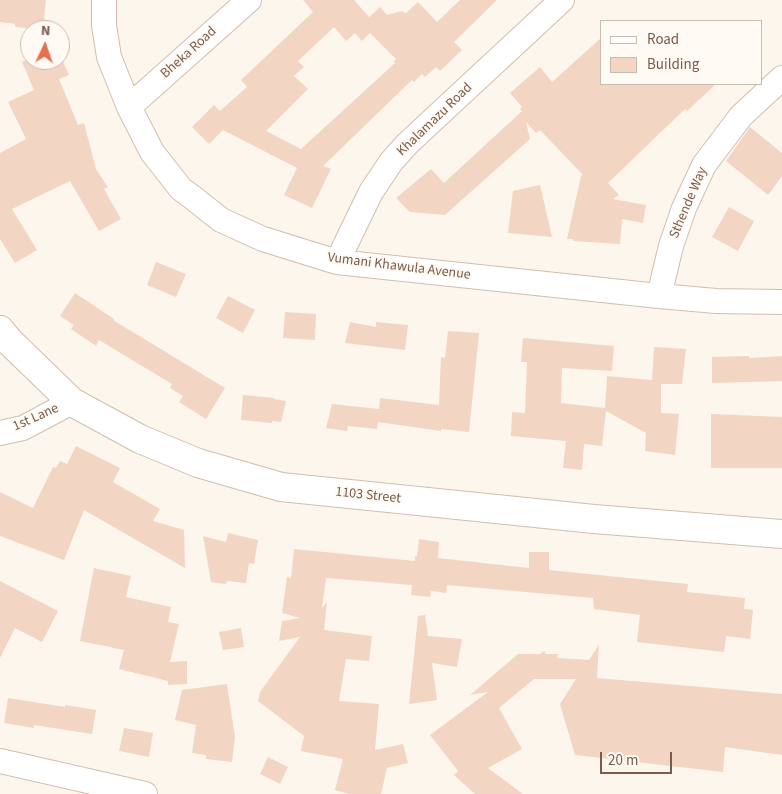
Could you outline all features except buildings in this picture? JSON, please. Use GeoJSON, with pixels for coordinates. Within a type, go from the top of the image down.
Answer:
{"type":"FeatureCollection","features":[{"type":"Feature","properties":{"kind":"street","name":"Vumani Khawula Avenue"},"geometry":{"type":"LineString","coordinates":[[104,0],[104,25],[109,57],[129,107],[152,152],[181,189],[221,220],[263,239],[338,262],[659,296],[716,301],[782,302]]}},
{"type":"Feature","properties":{"kind":"street","name":"Bheka Road"},"geometry":{"type":"LineString","coordinates":[[129,107],[249,0]]}},
{"type":"Feature","properties":{"kind":"street","name":"Khalamazu Road"},"geometry":{"type":"LineString","coordinates":[[338,262],[371,192],[391,162],[407,144],[562,0]]}},
{"type":"Feature","properties":{"kind":"street","name":"Sthende Way"},"geometry":{"type":"LineString","coordinates":[[659,296],[684,208],[704,166],[741,116],[782,78]]}},
{"type":"Feature","properties":{"kind":"street","name":"1103 Street"},"geometry":{"type":"LineString","coordinates":[[0,330],[72,402],[140,439],[198,463],[281,487],[594,519],[782,534]]}},
{"type":"Feature","properties":{"kind":"street","name":"1st Lane"},"geometry":{"type":"LineString","coordinates":[[0,433],[23,428],[72,402]]}},
{"type":"Feature","properties":{"kind":"street"},"geometry":{"type":"LineString","coordinates":[[0,761],[145,794]]}}]}
